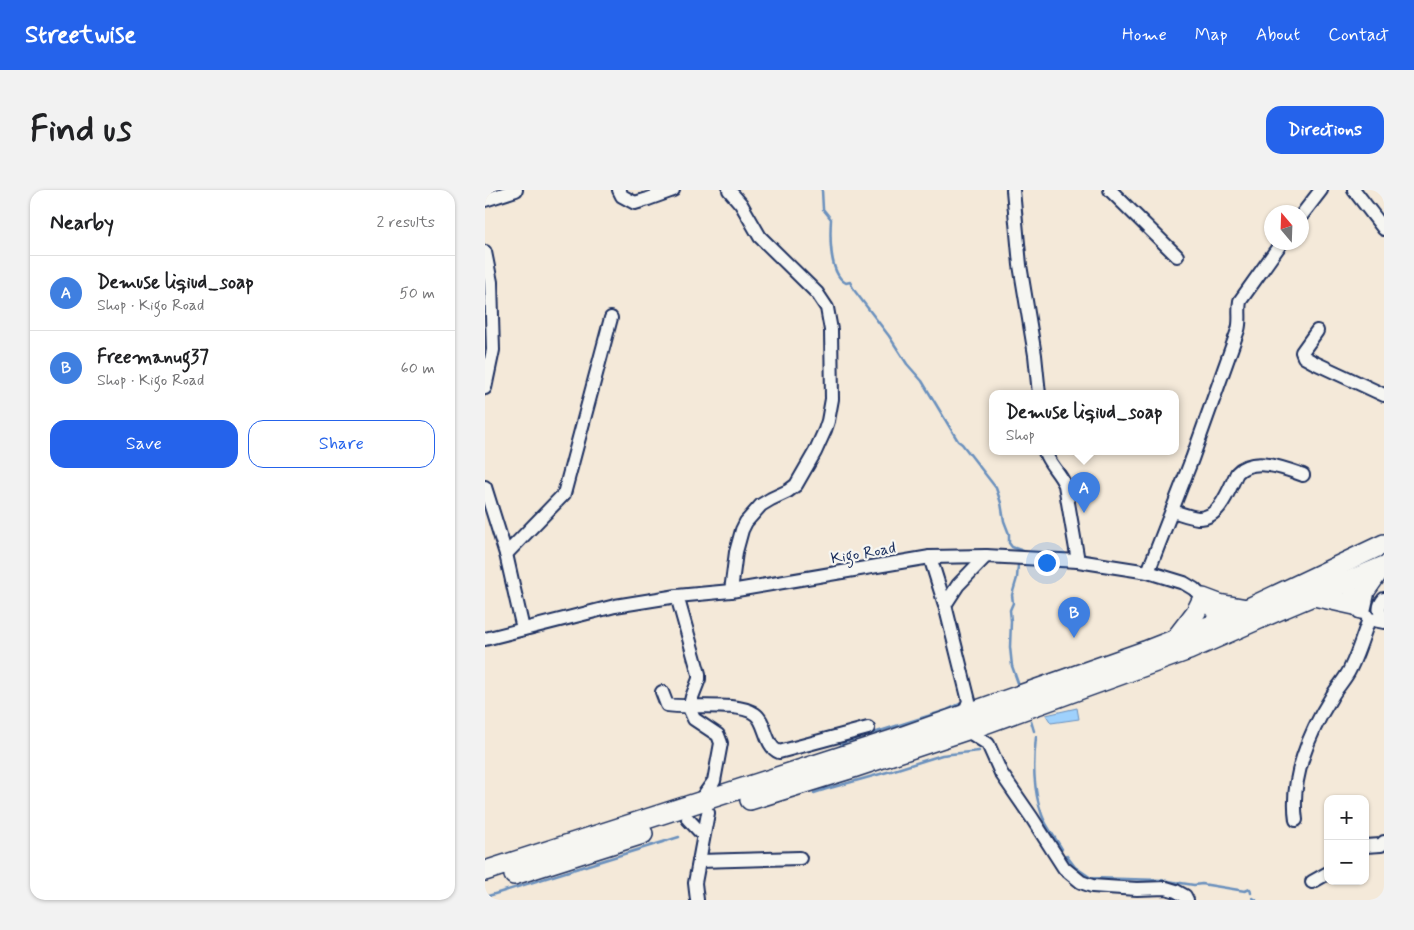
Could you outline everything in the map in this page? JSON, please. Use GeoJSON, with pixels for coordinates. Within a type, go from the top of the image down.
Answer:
{"type":"FeatureCollection","features":[{"type":"Feature","properties":{"kind":"highway"},"geometry":{"type":"LineString","coordinates":[[485,883],[688,819],[703,808],[737,790],[970,714],[1175,639],[1222,628],[1282,609],[1314,596],[1339,575],[1384,544]]}},
{"type":"Feature","properties":{"kind":"highway"},"geometry":{"type":"LineString","coordinates":[[485,871],[703,808],[853,768],[970,714],[999,718],[1189,650],[1247,609],[1339,575],[1383,567]]}},
{"type":"Feature","properties":{"kind":"highway"},"geometry":{"type":"LineString","coordinates":[[1314,596],[1363,611],[1365,591],[1383,567]]}},
{"type":"Feature","properties":{"kind":"highway"},"geometry":{"type":"LineString","coordinates":[[1175,639],[1189,623],[1203,598],[1219,604],[1247,609]]}},
{"type":"Feature","properties":{"kind":"street"},"geometry":{"type":"LineString","coordinates":[[485,200],[516,190]]}},
{"type":"Feature","properties":{"kind":"street"},"geometry":{"type":"LineString","coordinates":[[619,190],[622,196],[635,203],[673,190]]}},
{"type":"Feature","properties":{"kind":"street"},"geometry":{"type":"LineString","coordinates":[[729,190],[741,204],[760,237],[817,293],[827,308],[831,330],[832,399],[825,430],[796,485],[761,505],[742,530],[736,552],[731,591]]}},
{"type":"Feature","properties":{"kind":"street"},"geometry":{"type":"LineString","coordinates":[[1013,190],[1021,265],[1039,390]]}},
{"type":"Feature","properties":{"kind":"street"},"geometry":{"type":"LineString","coordinates":[[1110,190],[1177,256]]}},
{"type":"Feature","properties":{"kind":"street"},"geometry":{"type":"LineString","coordinates":[[1309,206],[1321,190]]}},
{"type":"Feature","properties":{"kind":"street"},"geometry":{"type":"LineString","coordinates":[[1353,190],[1384,229]]}},
{"type":"Feature","properties":{"kind":"street"},"geometry":{"type":"LineString","coordinates":[[1148,572],[1192,459],[1238,330],[1240,324],[1240,301],[1276,250]]}},
{"type":"Feature","properties":{"kind":"street"},"geometry":{"type":"LineString","coordinates":[[485,252],[491,282],[493,340],[493,350],[486,382]]}},
{"type":"Feature","properties":{"kind":"street"},"geometry":{"type":"LineString","coordinates":[[506,554],[564,494],[611,318]]}},
{"type":"Feature","properties":{"kind":"street"},"geometry":{"type":"LineString","coordinates":[[1317,331],[1302,352],[1304,357],[1384,395]]}},
{"type":"Feature","properties":{"kind":"street"},"geometry":{"type":"LineString","coordinates":[[1047,455],[1062,477],[1065,485],[1078,561]]}},
{"type":"Feature","properties":{"kind":"street"},"geometry":{"type":"LineString","coordinates":[[1172,511],[1198,518],[1208,516],[1221,506],[1237,473],[1247,466],[1269,465],[1303,475]]}},
{"type":"Feature","properties":{"kind":"street"},"geometry":{"type":"LineString","coordinates":[[485,487],[506,554],[523,629]]}},
{"type":"Feature","properties":{"kind":"street"},"geometry":{"type":"LineString","coordinates":[[945,605],[957,585],[986,556]]}},
{"type":"Feature","properties":{"kind":"street","name":"Kigo Road"},"geometry":{"type":"LineString","coordinates":[[485,639],[615,606],[677,596],[731,591],[930,557],[986,556],[1078,561],[1148,572],[1184,582],[1203,598],[1222,628]]}},
{"type":"Feature","properties":{"kind":"street"},"geometry":{"type":"LineString","coordinates":[[930,557],[945,605],[970,714],[988,744],[1001,773],[1064,868],[1081,882],[1092,886],[1166,888],[1185,896],[1187,900]]}},
{"type":"Feature","properties":{"kind":"street"},"geometry":{"type":"LineString","coordinates":[[1339,575],[1363,611],[1384,621]]}},
{"type":"Feature","properties":{"kind":"street"},"geometry":{"type":"LineString","coordinates":[[677,596],[699,674],[690,705],[694,719],[715,732],[720,739],[721,747],[714,781],[703,808],[703,835],[695,883],[697,900]]}},
{"type":"Feature","properties":{"kind":"street"},"geometry":{"type":"LineString","coordinates":[[1363,611],[1384,598]]}},
{"type":"Feature","properties":{"kind":"street"},"geometry":{"type":"LineString","coordinates":[[1384,598],[1380,604],[1381,615],[1384,621]]}},
{"type":"Feature","properties":{"kind":"street"},"geometry":{"type":"LineString","coordinates":[[1296,820],[1294,805],[1296,789],[1309,743],[1317,722],[1331,696],[1349,671],[1359,648],[1363,611]]}},
{"type":"Feature","properties":{"kind":"street"},"geometry":{"type":"LineString","coordinates":[[662,692],[667,705],[676,707],[690,705],[746,708],[757,715],[775,751],[779,752],[868,728]]}},
{"type":"Feature","properties":{"kind":"street"},"geometry":{"type":"LineString","coordinates":[[988,744],[999,718]]}},
{"type":"Feature","properties":{"kind":"street"},"geometry":{"type":"LineString","coordinates":[[714,781],[737,790]]}},
{"type":"Feature","properties":{"kind":"street"},"geometry":{"type":"LineString","coordinates":[[688,819],[703,835]]}},
{"type":"Feature","properties":{"kind":"street"},"geometry":{"type":"LineString","coordinates":[[1369,846],[1381,845],[1384,842]]}},
{"type":"Feature","properties":{"kind":"street"},"geometry":{"type":"LineString","coordinates":[[699,861],[799,858]]}},
{"type":"Feature","properties":{"kind":"street"},"geometry":{"type":"LineString","coordinates":[[1312,882],[1324,875]]}},
{"type":"Feature","properties":{"kind":"water"},"geometry":{"type":"Polygon","coordinates":[[[1077,708],[1079,719],[1051,723],[1046,715],[1077,708]]]}},
{"type":"Feature","properties":{"kind":"waterway"},"geometry":{"type":"LineString","coordinates":[[822,190],[823,209],[831,219],[832,254],[836,271],[846,283],[850,282],[907,364],[922,381],[958,441],[996,488],[1009,534],[1009,543],[1012,547],[1029,553]]}},
{"type":"Feature","properties":{"kind":"waterway"},"geometry":{"type":"LineString","coordinates":[[1018,565],[1017,578],[1012,595],[1013,603],[1010,610],[1010,647],[1012,666],[1018,683],[1018,689]]}},
{"type":"Feature","properties":{"kind":"waterway"},"geometry":{"type":"LineString","coordinates":[[838,748],[845,742],[947,710],[960,704]]}},
{"type":"Feature","properties":{"kind":"waterway"},"geometry":{"type":"LineString","coordinates":[[1031,721],[1034,731]]}},
{"type":"Feature","properties":{"kind":"waterway"},"geometry":{"type":"LineString","coordinates":[[1036,737],[1034,757],[1039,805],[1046,824],[1062,849]]}},
{"type":"Feature","properties":{"kind":"waterway"},"geometry":{"type":"LineString","coordinates":[[823,790],[942,755],[979,751]]}},
{"type":"Feature","properties":{"kind":"waterway"},"geometry":{"type":"LineString","coordinates":[[814,793],[823,790],[827,786]]}},
{"type":"Feature","properties":{"kind":"waterway"},"geometry":{"type":"LineString","coordinates":[[485,897],[679,837]]}},
{"type":"Feature","properties":{"kind":"waterway"},"geometry":{"type":"LineString","coordinates":[[1066,855],[1075,867],[1091,878],[1161,880],[1245,891],[1250,889],[1251,893]]}},
{"type":"Feature","properties":{"kind":"place","name":"Demuse liqiud_soap"},"geometry":{"type":"Point","coordinates":[1084,513]}},
{"type":"Feature","properties":{"kind":"place","name":"Freemanug37"},"geometry":{"type":"Point","coordinates":[1074,638]}}]}
